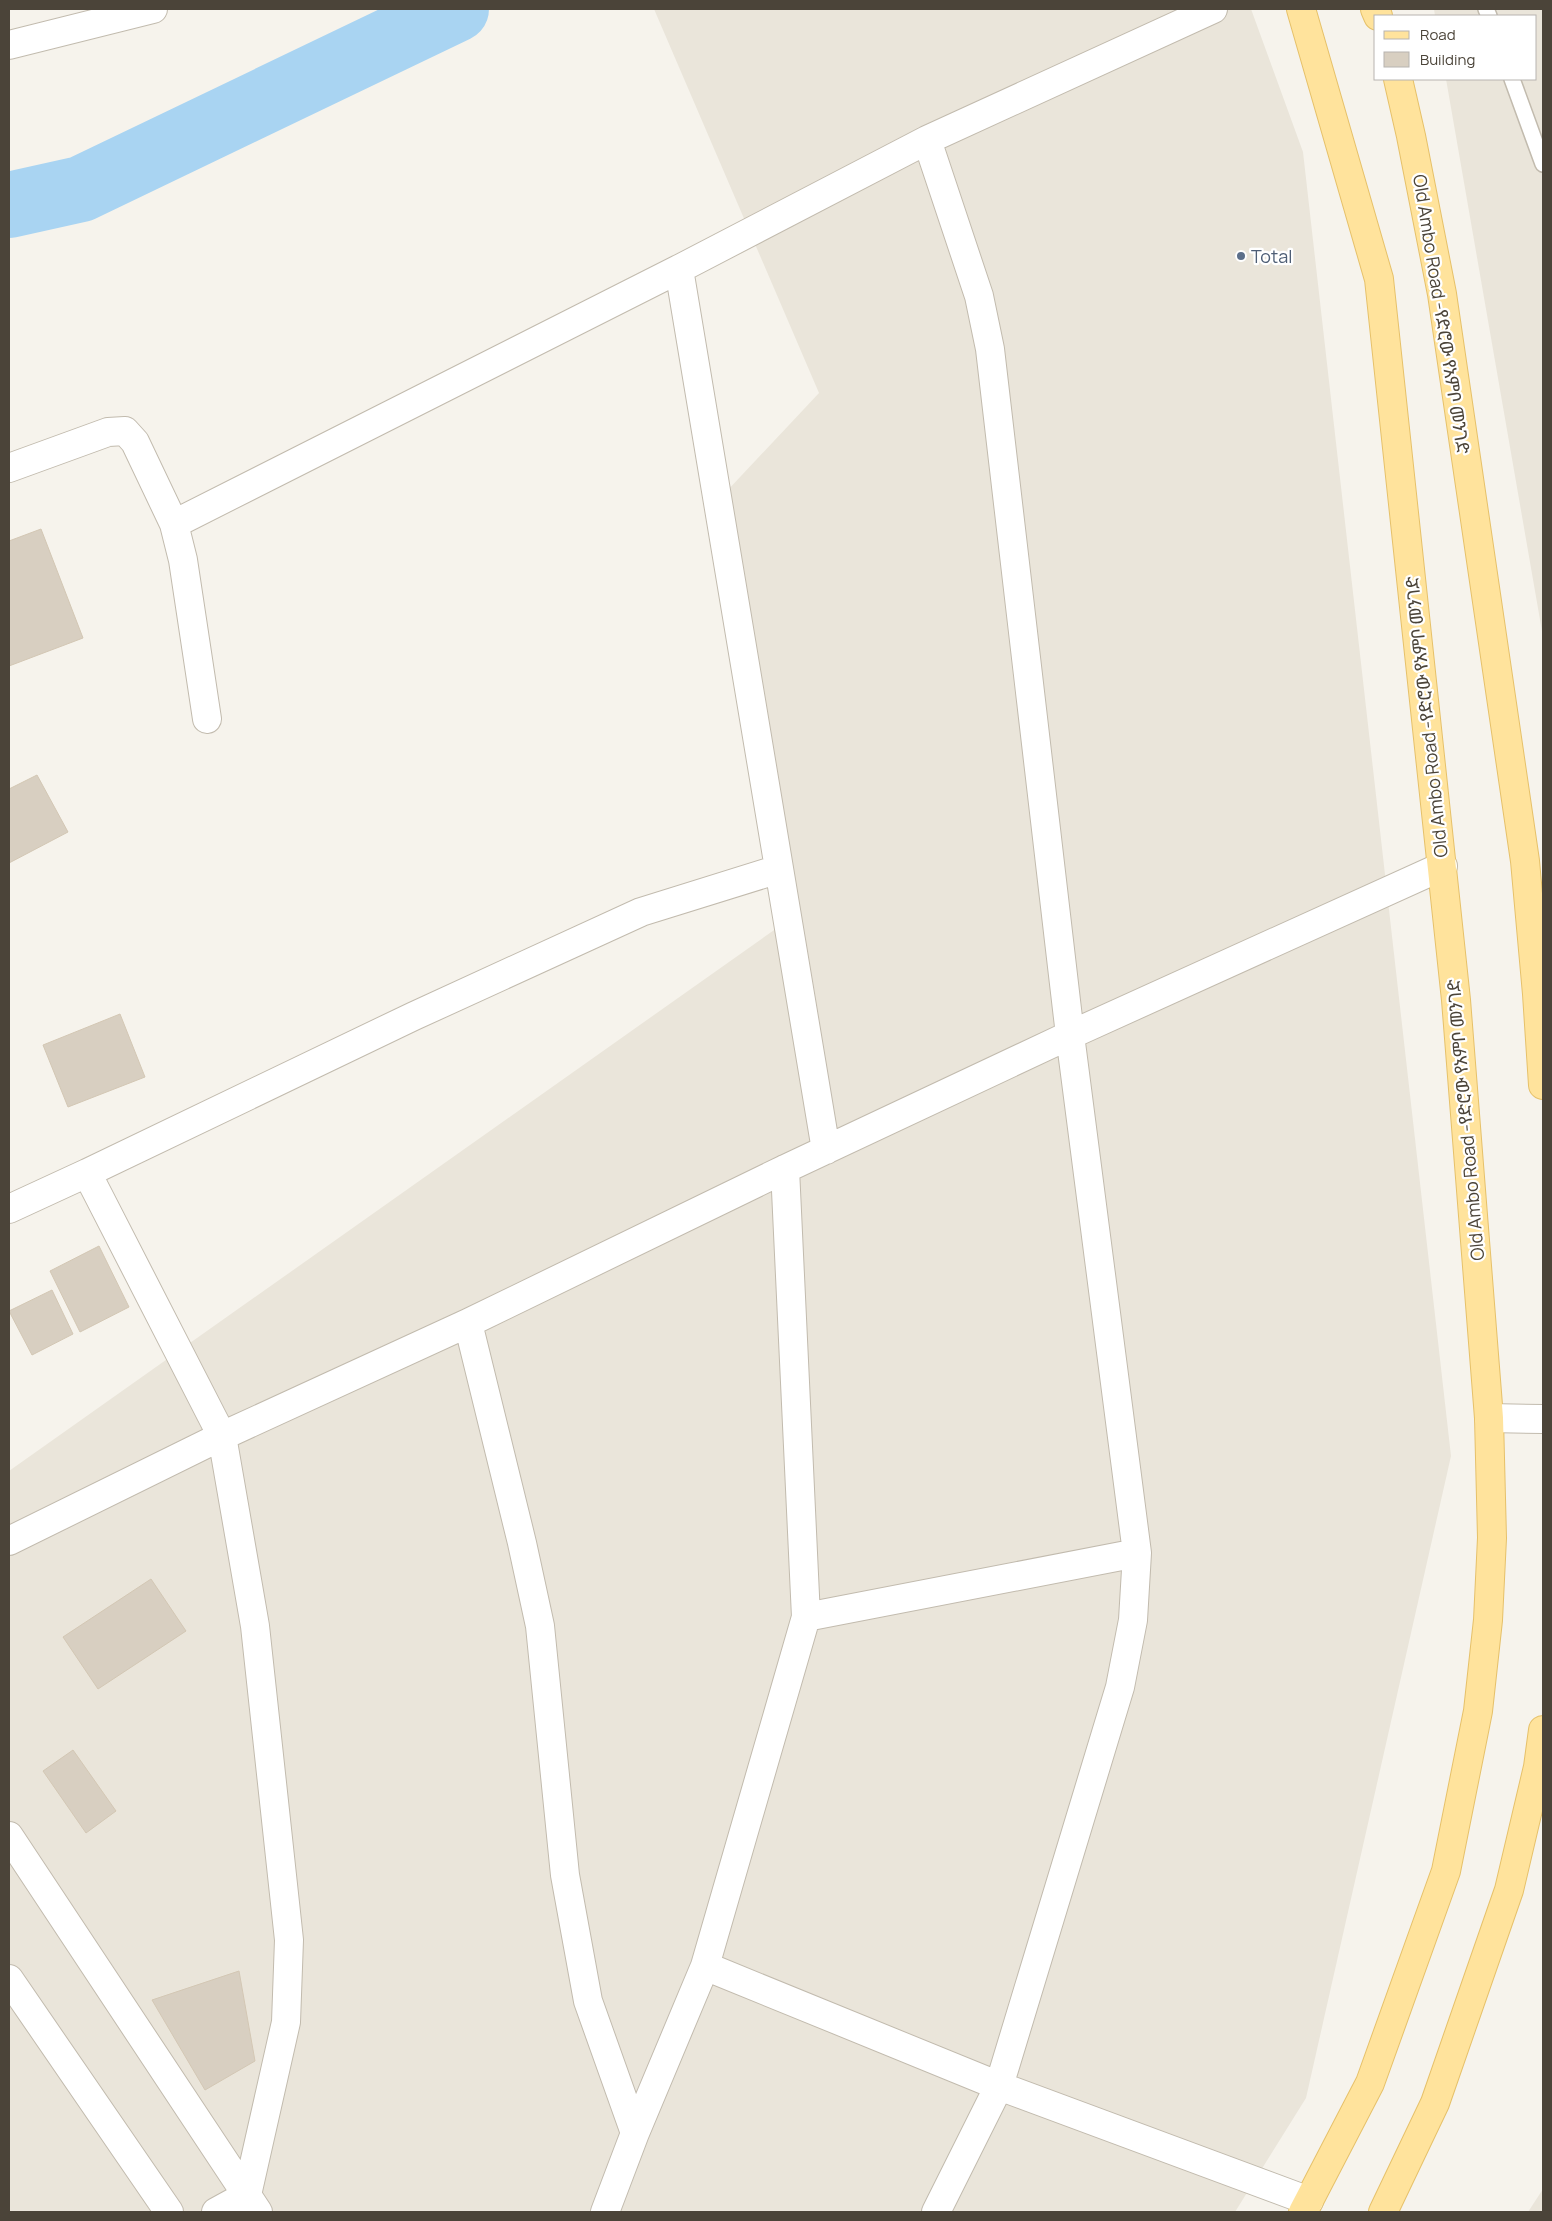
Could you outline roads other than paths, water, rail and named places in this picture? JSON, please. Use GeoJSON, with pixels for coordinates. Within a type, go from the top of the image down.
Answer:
{"type":"FeatureCollection","features":[{"type":"Feature","properties":{"kind":"main road","name":"Old Ambo Road -የድሮው የአምቦ መንገድ"},"geometry":{"type":"LineString","coordinates":[[1301,9],[1379,279],[1456,1000],[1489,1418],[1492,1538],[1488,1620],[1478,1711],[1446,1871],[1370,2083],[1306,2207]]}},
{"type":"Feature","properties":{"kind":"main road","name":"Old Ambo Road -የድሮው የአምቦ መንገድ"},"geometry":{"type":"LineString","coordinates":[[1398,80],[1412,136],[1443,303],[1524,862],[1540,994],[1543,1086]]}},
{"type":"Feature","properties":{"kind":"main road"},"geometry":{"type":"LineString","coordinates":[[1389,2210],[1435,2102],[1506,1899],[1540,1769],[1543,1730]]}},
{"type":"Feature","properties":{"kind":"street"},"geometry":{"type":"LineString","coordinates":[[9,45],[152,9]]}},
{"type":"Feature","properties":{"kind":"street"},"geometry":{"type":"LineString","coordinates":[[174,524],[679,269],[927,140],[1213,9]]}},
{"type":"Feature","properties":{"kind":"street"},"geometry":{"type":"LineString","coordinates":[[927,140],[979,296],[990,349],[1070,1035],[1137,1553],[1133,1620],[1120,1687],[999,2086],[936,2212]]}},
{"type":"Feature","properties":{"kind":"street"},"geometry":{"type":"LineString","coordinates":[[679,269],[826,1150]]}},
{"type":"Feature","properties":{"kind":"street"},"geometry":{"type":"LineString","coordinates":[[9,468],[108,432],[125,431],[135,442],[174,524],[183,560],[207,719]]}},
{"type":"Feature","properties":{"kind":"street"},"geometry":{"type":"LineString","coordinates":[[9,1541],[222,1436],[468,1323],[785,1169],[1070,1035],[1443,866]]}},
{"type":"Feature","properties":{"kind":"street"},"geometry":{"type":"LineString","coordinates":[[9,1209],[414,1016],[641,912],[779,870]]}},
{"type":"Feature","properties":{"kind":"street"},"geometry":{"type":"LineString","coordinates":[[605,2212],[635,2133],[705,1966],[806,1617],[785,1169]]}},
{"type":"Feature","properties":{"kind":"street"},"geometry":{"type":"LineString","coordinates":[[87,1173],[222,1436],[255,1626],[289,1940],[286,2022],[252,2203]]}},
{"type":"Feature","properties":{"kind":"street"},"geometry":{"type":"LineString","coordinates":[[468,1323],[522,1543],[540,1626],[565,1876],[588,2001],[635,2133]]}},
{"type":"Feature","properties":{"kind":"street"},"geometry":{"type":"LineString","coordinates":[[1489,1418],[1543,1419]]}},
{"type":"Feature","properties":{"kind":"street"},"geometry":{"type":"LineString","coordinates":[[806,1617],[1137,1553]]}},
{"type":"Feature","properties":{"kind":"street"},"geometry":{"type":"LineString","coordinates":[[9,1836],[252,2203]]}},
{"type":"Feature","properties":{"kind":"street"},"geometry":{"type":"LineString","coordinates":[[705,1966],[999,2086],[1306,2207]]}},
{"type":"Feature","properties":{"kind":"street"},"geometry":{"type":"LineString","coordinates":[[9,1979],[169,2212]]}},
{"type":"Feature","properties":{"kind":"street"},"geometry":{"type":"LineString","coordinates":[[216,2212],[252,2203]]}},
{"type":"Feature","properties":{"kind":"lane"},"geometry":{"type":"LineString","coordinates":[[1512,80],[1543,164]]}},
{"type":"Feature","properties":{"kind":"waterway"},"geometry":{"type":"LineString","coordinates":[[9,205],[81,189],[456,9]]}},
{"type":"Feature","properties":{"kind":"place","name":"Total"},"geometry":{"type":"Point","coordinates":[1241,256]}}]}
